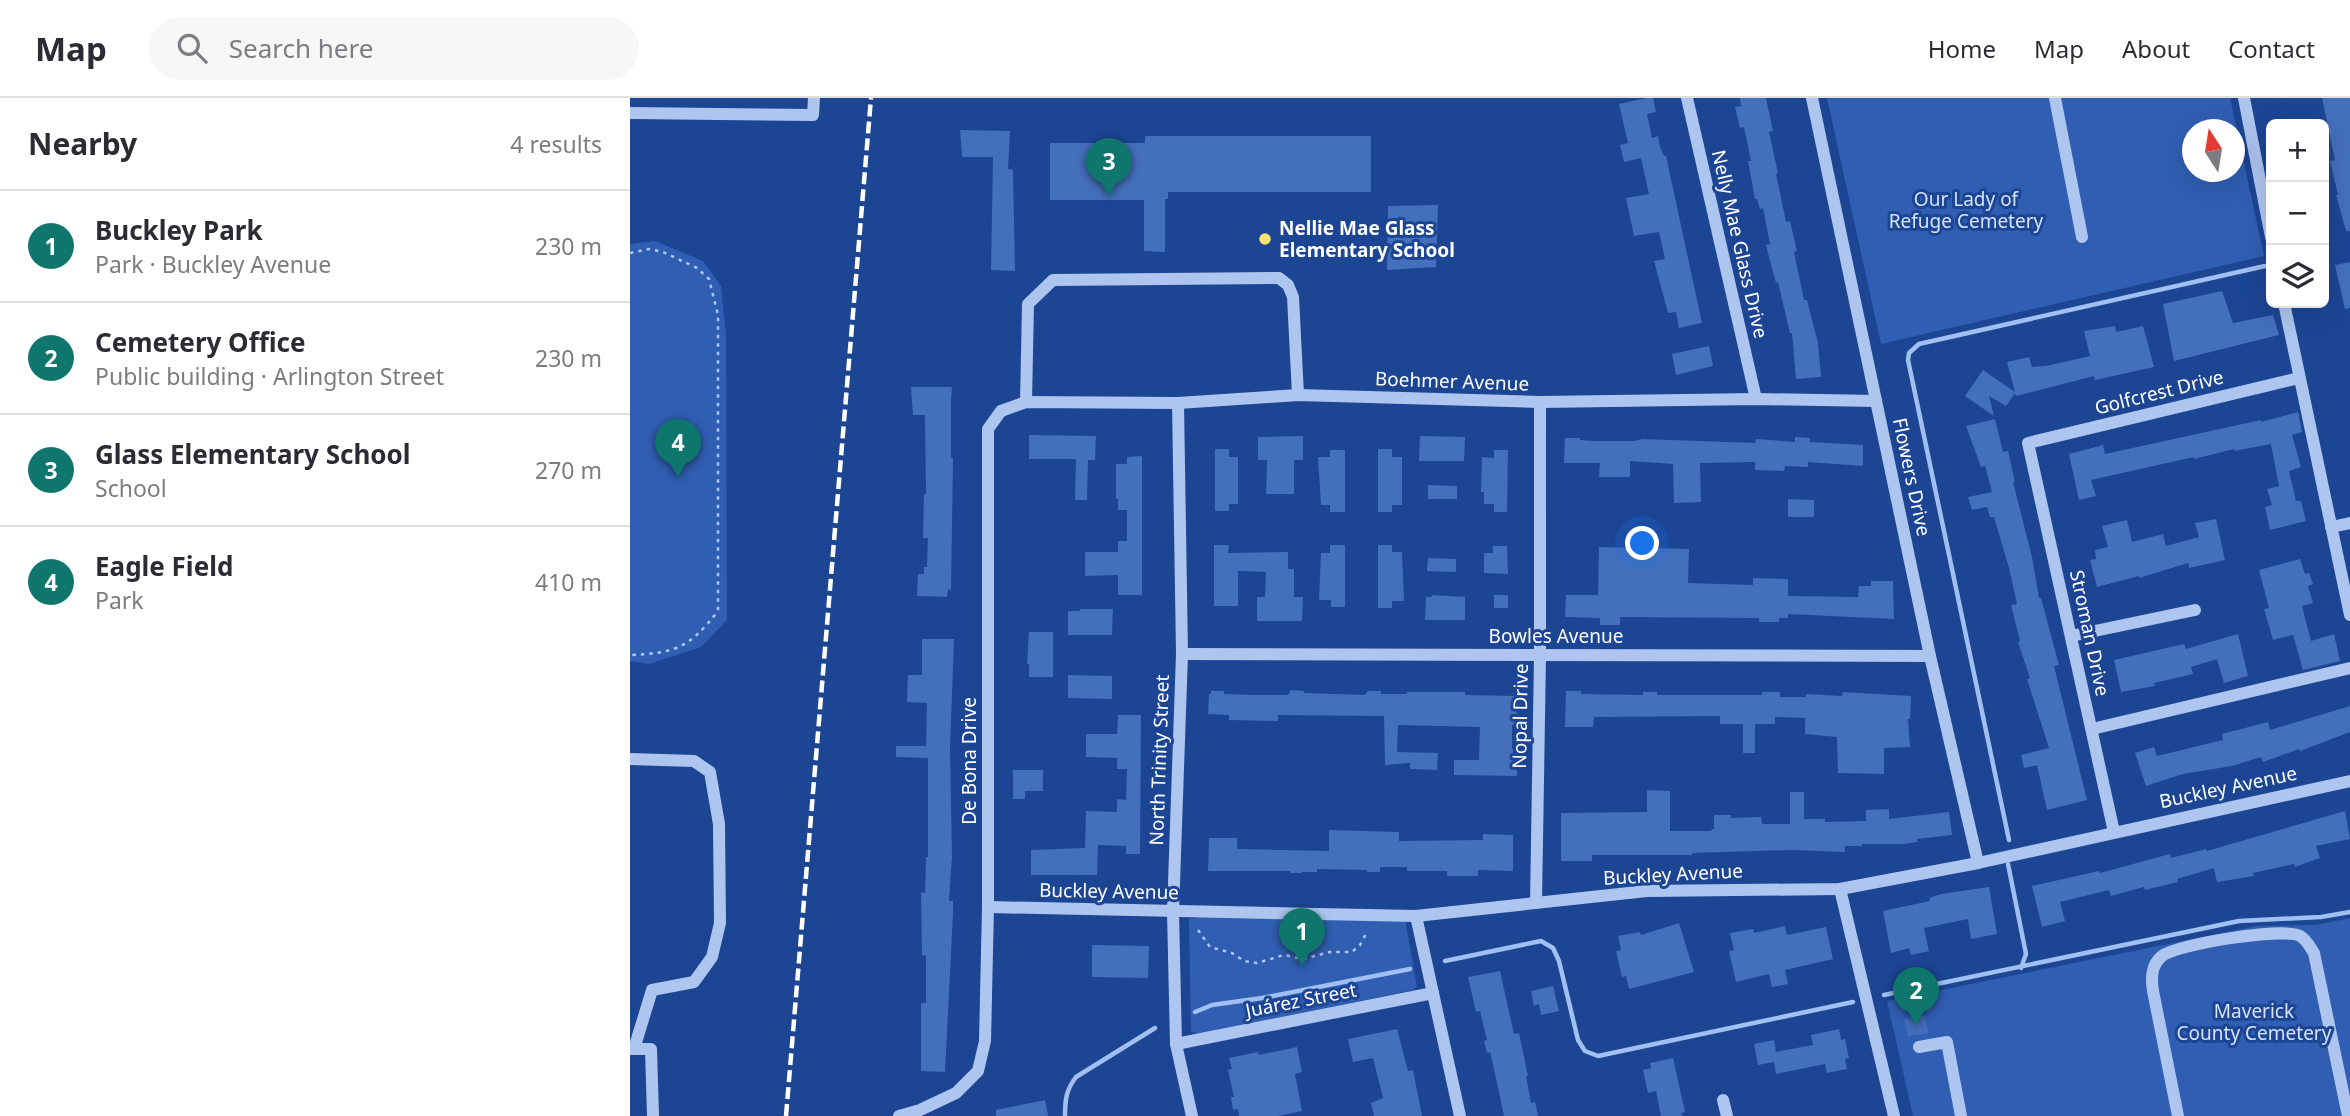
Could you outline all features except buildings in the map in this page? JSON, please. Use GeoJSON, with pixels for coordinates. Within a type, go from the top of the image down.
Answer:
{"type":"FeatureCollection","features":[{"type":"Feature","properties":{"kind":"street"},"geometry":{"type":"LineString","coordinates":[[630,113],[813,115],[814,98]]}},
{"type":"Feature","properties":{"kind":"street","name":"Nelly Mae Glass Drive"},"geometry":{"type":"LineString","coordinates":[[1687,98],[1756,399]]}},
{"type":"Feature","properties":{"kind":"street","name":"Flowers Drive"},"geometry":{"type":"LineString","coordinates":[[1812,98],[1930,656],[1978,863]]}},
{"type":"Feature","properties":{"kind":"street"},"geometry":{"type":"LineString","coordinates":[[2055,98],[2082,237]]}},
{"type":"Feature","properties":{"kind":"street"},"geometry":{"type":"LineString","coordinates":[[2244,98],[2266,211]]}},
{"type":"Feature","properties":{"kind":"street"},"geometry":{"type":"LineString","coordinates":[[1027,402],[1028,304],[1053,280],[1279,278],[1289,285],[1293,297],[1298,395]]}},
{"type":"Feature","properties":{"kind":"street"},"geometry":{"type":"LineString","coordinates":[[2285,308],[2350,615]]}},
{"type":"Feature","properties":{"kind":"street","name":"Golfcrest Drive"},"geometry":{"type":"LineString","coordinates":[[2028,443],[2299,378]]}},
{"type":"Feature","properties":{"kind":"street","name":"Boehmer Avenue"},"geometry":{"type":"LineString","coordinates":[[1027,402],[1178,403],[1298,395],[1540,402],[1756,399],[1876,401]]}},
{"type":"Feature","properties":{"kind":"street","name":"De Bona Drive"},"geometry":{"type":"LineString","coordinates":[[899,1116],[921,1113],[956,1093],[978,1071],[985,1041],[988,907],[988,429],[1001,411],[1027,402]]}},
{"type":"Feature","properties":{"kind":"street","name":"Nopal Drive"},"geometry":{"type":"LineString","coordinates":[[1535,903],[1540,656],[1540,402]]}},
{"type":"Feature","properties":{"kind":"street","name":"North Trinity Street"},"geometry":{"type":"LineString","coordinates":[[1178,403],[1182,654],[1173,912],[1176,1044],[1192,1116]]}},
{"type":"Feature","properties":{"kind":"street","name":"Stroman Drive"},"geometry":{"type":"LineString","coordinates":[[2028,443],[2114,832]]}},
{"type":"Feature","properties":{"kind":"street"},"geometry":{"type":"LineString","coordinates":[[2331,527],[2350,523]]}},
{"type":"Feature","properties":{"kind":"street"},"geometry":{"type":"LineString","coordinates":[[2071,636],[2195,610]]}},
{"type":"Feature","properties":{"kind":"street","name":"Bowles Avenue"},"geometry":{"type":"LineString","coordinates":[[1182,654],[1930,656]]}},
{"type":"Feature","properties":{"kind":"street"},"geometry":{"type":"LineString","coordinates":[[2092,729],[2350,668]]}},
{"type":"Feature","properties":{"kind":"street"},"geometry":{"type":"LineString","coordinates":[[630,759],[694,761],[710,772],[719,824],[720,923],[712,957],[694,982],[652,990],[632,1049],[651,1049],[653,1116]]}},
{"type":"Feature","properties":{"kind":"street","name":"Buckley Avenue"},"geometry":{"type":"LineString","coordinates":[[988,907],[1416,916],[1647,891],[1840,889],[1978,863],[2350,781]]}},
{"type":"Feature","properties":{"kind":"street"},"geometry":{"type":"LineString","coordinates":[[1840,889],[1894,1116]]}},
{"type":"Feature","properties":{"kind":"street"},"geometry":{"type":"LineString","coordinates":[[1416,916],[1460,1116]]}},
{"type":"Feature","properties":{"kind":"street"},"geometry":{"type":"LineString","coordinates":[[2178,1116],[2152,991],[2151,976],[2155,963],[2163,955],[2207,942],[2287,933],[2300,936],[2314,953],[2348,1116]]}},
{"type":"Feature","properties":{"kind":"street","name":"Juárez Street"},"geometry":{"type":"LineString","coordinates":[[1176,1044],[1433,993]]}},
{"type":"Feature","properties":{"kind":"street"},"geometry":{"type":"LineString","coordinates":[[1919,1047],[1947,1042],[1961,1116]]}},
{"type":"Feature","properties":{"kind":"street"},"geometry":{"type":"LineString","coordinates":[[1723,1100],[1727,1116]]}},
{"type":"Feature","properties":{"kind":"path"},"geometry":{"type":"LineString","coordinates":[[630,253],[649,249],[663,252],[697,268],[709,279],[718,315],[718,611],[688,644],[656,654],[630,655]]}},
{"type":"Feature","properties":{"kind":"path"},"geometry":{"type":"LineString","coordinates":[[1198,930],[1210,947],[1257,964],[1284,955],[1303,959],[1330,952],[1352,952],[1360,945],[1367,932]]}},
{"type":"Feature","properties":{"kind":"green space","name":"Our Lady of Refuge Cemetery"},"geometry":{"type":"Polygon","coordinates":[[[1827,98],[2230,98],[2235,119],[2182,119],[2182,182],[2245,182],[2245,168],[2264,256],[1881,344],[1827,98]]]}},
{"type":"Feature","properties":{"kind":"green space"},"geometry":{"type":"Polygon","coordinates":[[[655,241],[703,261],[721,286],[726,335],[727,620],[701,647],[649,664],[630,661],[630,244],[655,241]]]}},
{"type":"Feature","properties":{"kind":"green space","name":"Maverick County Cemetery"},"geometry":{"type":"Polygon","coordinates":[[[2350,918],[2350,1116],[1913,1116],[1887,1001],[2257,926],[2316,925],[2350,918]]]}},
{"type":"Feature","properties":{"kind":"green space"},"geometry":{"type":"Polygon","coordinates":[[[1189,919],[1405,919],[1417,987],[1198,1034],[1191,1031],[1189,919]]]}},
{"type":"Feature","properties":{"kind":"waterway"},"geometry":{"type":"LineString","coordinates":[[2009,840],[1908,360],[1909,353],[1919,344],[2265,266]]}},
{"type":"Feature","properties":{"kind":"waterway"},"geometry":{"type":"LineString","coordinates":[[2008,864],[2026,954],[2021,968]]}},
{"type":"Feature","properties":{"kind":"waterway"},"geometry":{"type":"LineString","coordinates":[[1884,995],[2239,921],[2321,917],[2350,912]]}},
{"type":"Feature","properties":{"kind":"waterway"},"geometry":{"type":"LineString","coordinates":[[1445,961],[1541,941],[1553,948],[1559,961],[1578,1040],[1585,1051],[1598,1056],[1853,1002]]}},
{"type":"Feature","properties":{"kind":"waterway"},"geometry":{"type":"LineString","coordinates":[[1195,1012],[1212,1005],[1410,969]]}},
{"type":"Feature","properties":{"kind":"waterway"},"geometry":{"type":"LineString","coordinates":[[1065,1116],[1067,1095],[1076,1077],[1155,1028]]}},
{"type":"Feature","properties":{"kind":"railway"},"geometry":{"type":"LineString","coordinates":[[786,1116],[871,98]]}},
{"type":"Feature","properties":{"kind":"place","name":"Glass Elementary School"},"geometry":{"type":"Point","coordinates":[1109,196]}},
{"type":"Feature","properties":{"kind":"place","name":"Nellie Mae Glass Elementary School"},"geometry":{"type":"Point","coordinates":[1265,239]}},
{"type":"Feature","properties":{"kind":"place","name":"Eagle Field"},"geometry":{"type":"Point","coordinates":[678,477]}},
{"type":"Feature","properties":{"kind":"place","name":"Buckley Park"},"geometry":{"type":"Point","coordinates":[1302,966]}},
{"type":"Feature","properties":{"kind":"place","name":"Cemetery Office"},"geometry":{"type":"Point","coordinates":[1916,1025]}}]}
